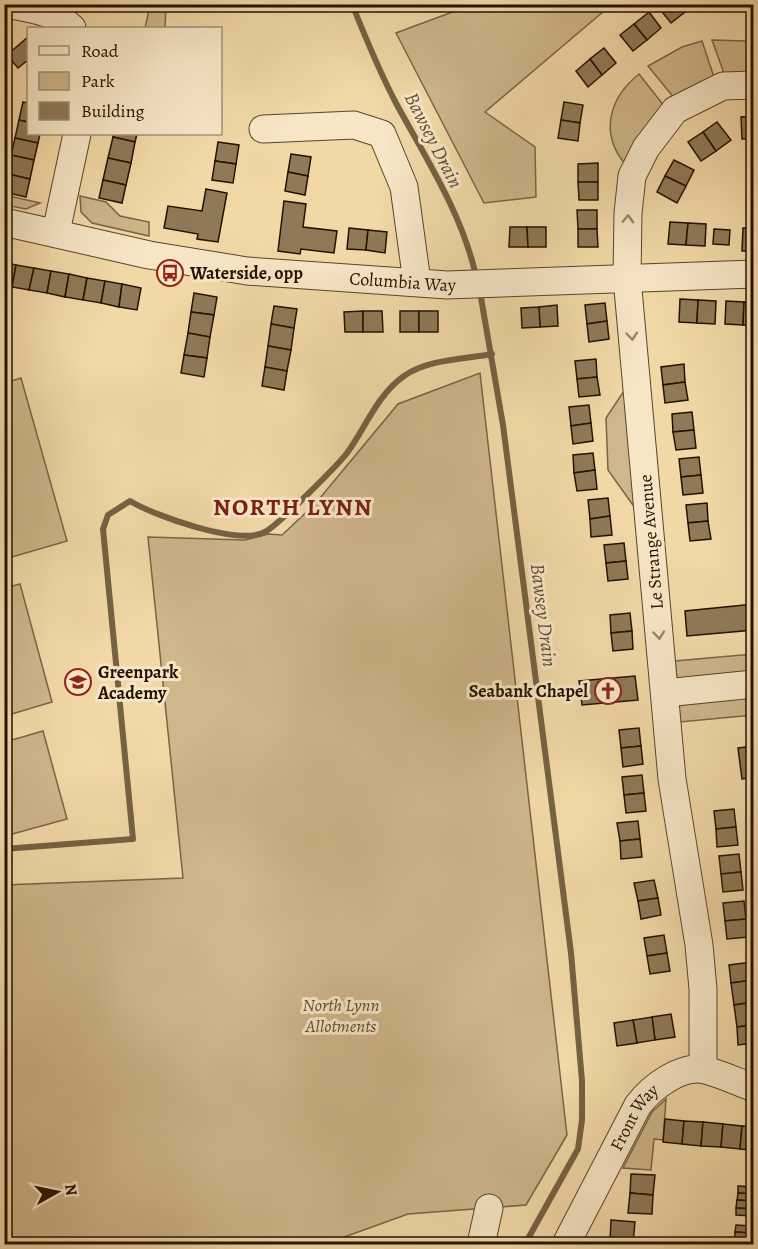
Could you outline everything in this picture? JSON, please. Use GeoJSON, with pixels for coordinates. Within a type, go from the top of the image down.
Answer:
{"type":"FeatureCollection","features":[{"type":"Feature","properties":{"kind":"street"},"geometry":{"type":"LineString","coordinates":[[6,4],[50,14],[62,19],[71,27]]}},
{"type":"Feature","properties":{"kind":"street","name":"Le Strange Avenue"},"geometry":{"type":"LineString","coordinates":[[703,1069],[704,989],[672,779],[627,278],[628,213],[632,176],[646,148],[675,110],[723,86],[753,85]]}},
{"type":"Feature","properties":{"kind":"street"},"geometry":{"type":"LineString","coordinates":[[263,129],[354,125],[382,134],[404,187],[417,282]]}},
{"type":"Feature","properties":{"kind":"street"},"geometry":{"type":"LineString","coordinates":[[56,232],[77,135]]}},
{"type":"Feature","properties":{"kind":"street","name":"Columbia Way"},"geometry":{"type":"LineString","coordinates":[[4,222],[150,255],[247,271],[447,285],[753,274]]}},
{"type":"Feature","properties":{"kind":"street"},"geometry":{"type":"LineString","coordinates":[[665,693],[753,684]]}},
{"type":"Feature","properties":{"kind":"street"},"geometry":{"type":"LineString","coordinates":[[703,1069],[753,1089]]}},
{"type":"Feature","properties":{"kind":"street","name":"Front Way"},"geometry":{"type":"LineString","coordinates":[[566,1245],[638,1105],[648,1092],[679,1074],[703,1069]]}},
{"type":"Feature","properties":{"kind":"street"},"geometry":{"type":"LineString","coordinates":[[481,1245],[489,1208]]}},
{"type":"Feature","properties":{"kind":"green space"},"geometry":{"type":"Polygon","coordinates":[[[150,5],[166,5],[165,27],[145,27],[150,5]]]}},
{"type":"Feature","properties":{"kind":"green space"},"geometry":{"type":"Polygon","coordinates":[[[471,5],[611,5],[485,112],[535,147],[536,197],[484,203],[396,33],[471,5]]]}},
{"type":"Feature","properties":{"kind":"green space"},"geometry":{"type":"Polygon","coordinates":[[[712,40],[746,41],[753,47],[753,76],[726,79],[712,40]]]}},
{"type":"Feature","properties":{"kind":"green space"},"geometry":{"type":"Polygon","coordinates":[[[702,41],[715,80],[675,99],[648,66],[682,47],[702,41]]]}},
{"type":"Feature","properties":{"kind":"green space"},"geometry":{"type":"Polygon","coordinates":[[[639,74],[665,107],[626,165],[612,141],[611,117],[621,94],[639,74]]]}},
{"type":"Feature","properties":{"kind":"green space"},"geometry":{"type":"Polygon","coordinates":[[[5,195],[40,203],[26,209],[5,205],[5,195]]]}},
{"type":"Feature","properties":{"kind":"green space"},"geometry":{"type":"Polygon","coordinates":[[[80,196],[106,202],[120,216],[149,222],[149,236],[92,223],[81,212],[80,196]]]}},
{"type":"Feature","properties":{"kind":"green space","name":"North Lynn Allotments"},"geometry":{"type":"Polygon","coordinates":[[[480,373],[567,1135],[526,1205],[408,1214],[325,1244],[5,1244],[4,885],[183,878],[148,537],[245,540],[268,534],[282,535],[315,504],[398,404],[480,373]]]}},
{"type":"Feature","properties":{"kind":"green space"},"geometry":{"type":"Polygon","coordinates":[[[21,378],[67,541],[5,559],[5,383],[21,378]]]}},
{"type":"Feature","properties":{"kind":"green space"},"geometry":{"type":"Polygon","coordinates":[[[626,388],[635,508],[608,470],[606,418],[626,388]]]}},
{"type":"Feature","properties":{"kind":"green space"},"geometry":{"type":"Polygon","coordinates":[[[20,584],[52,702],[5,716],[5,588],[20,584]]]}},
{"type":"Feature","properties":{"kind":"green space"},"geometry":{"type":"Polygon","coordinates":[[[753,654],[753,676],[677,679],[675,661],[753,654]]]}},
{"type":"Feature","properties":{"kind":"green space"},"geometry":{"type":"Polygon","coordinates":[[[753,692],[753,715],[680,722],[679,705],[753,692]]]}},
{"type":"Feature","properties":{"kind":"green space"},"geometry":{"type":"Polygon","coordinates":[[[43,731],[67,819],[5,836],[5,742],[43,731]]]}},
{"type":"Feature","properties":{"kind":"green space"},"geometry":{"type":"Polygon","coordinates":[[[666,1099],[663,1140],[654,1139],[651,1170],[623,1168],[652,1112],[666,1099]]]}},
{"type":"Feature","properties":{"kind":"building"},"geometry":{"type":"Polygon","coordinates":[[[663,4],[679,4],[685,12],[671,23],[659,8],[663,4]]]}},
{"type":"Feature","properties":{"kind":"building"},"geometry":{"type":"Polygon","coordinates":[[[649,12],[661,28],[647,40],[634,24],[649,12]]]}},
{"type":"Feature","properties":{"kind":"building"},"geometry":{"type":"Polygon","coordinates":[[[634,24],[647,40],[633,51],[620,35],[634,24]]]}},
{"type":"Feature","properties":{"kind":"building"},"geometry":{"type":"Polygon","coordinates":[[[27,38],[27,61],[18,68],[7,55],[27,38]]]}},
{"type":"Feature","properties":{"kind":"building"},"geometry":{"type":"Polygon","coordinates":[[[604,48],[616,63],[602,75],[590,59],[604,48]]]}},
{"type":"Feature","properties":{"kind":"building"},"geometry":{"type":"Polygon","coordinates":[[[590,59],[602,75],[588,87],[576,71],[590,59]]]}},
{"type":"Feature","properties":{"kind":"building"},"geometry":{"type":"Polygon","coordinates":[[[23,102],[27,103],[27,122],[19,120],[23,102]]]}},
{"type":"Feature","properties":{"kind":"building"},"geometry":{"type":"Polygon","coordinates":[[[564,102],[583,105],[580,123],[561,120],[564,102]]]}},
{"type":"Feature","properties":{"kind":"building"},"geometry":{"type":"Polygon","coordinates":[[[754,116],[754,139],[742,139],[741,117],[754,116]]]}},
{"type":"Feature","properties":{"kind":"building"},"geometry":{"type":"Polygon","coordinates":[[[19,120],[27,122],[27,135],[40,135],[38,143],[15,138],[19,120]]]}},
{"type":"Feature","properties":{"kind":"building"},"geometry":{"type":"Polygon","coordinates":[[[561,120],[580,123],[578,141],[558,138],[561,120]]]}},
{"type":"Feature","properties":{"kind":"building"},"geometry":{"type":"Polygon","coordinates":[[[717,122],[731,140],[716,151],[703,132],[717,122]]]}},
{"type":"Feature","properties":{"kind":"building"},"geometry":{"type":"Polygon","coordinates":[[[703,132],[716,151],[701,161],[688,142],[703,132]]]}},
{"type":"Feature","properties":{"kind":"building"},"geometry":{"type":"Polygon","coordinates":[[[114,135],[137,135],[135,142],[113,137],[114,135]]]}},
{"type":"Feature","properties":{"kind":"building"},"geometry":{"type":"Polygon","coordinates":[[[113,137],[135,142],[131,163],[108,158],[113,137]]]}},
{"type":"Feature","properties":{"kind":"building"},"geometry":{"type":"Polygon","coordinates":[[[15,138],[38,143],[34,160],[11,155],[15,138]]]}},
{"type":"Feature","properties":{"kind":"building"},"geometry":{"type":"Polygon","coordinates":[[[218,142],[239,145],[236,164],[215,161],[218,142]]]}},
{"type":"Feature","properties":{"kind":"building"},"geometry":{"type":"Polygon","coordinates":[[[291,154],[311,157],[308,176],[288,172],[291,154]]]}},
{"type":"Feature","properties":{"kind":"building"},"geometry":{"type":"Polygon","coordinates":[[[11,155],[34,160],[30,179],[8,174],[11,155]]]}},
{"type":"Feature","properties":{"kind":"building"},"geometry":{"type":"Polygon","coordinates":[[[108,158],[131,163],[126,185],[103,180],[108,158]]]}},
{"type":"Feature","properties":{"kind":"building"},"geometry":{"type":"Polygon","coordinates":[[[674,160],[694,170],[686,186],[665,176],[674,160]]]}},
{"type":"Feature","properties":{"kind":"building"},"geometry":{"type":"Polygon","coordinates":[[[215,161],[236,164],[233,183],[212,180],[215,161]]]}},
{"type":"Feature","properties":{"kind":"building"},"geometry":{"type":"Polygon","coordinates":[[[598,163],[598,182],[578,182],[578,164],[598,163]]]}},
{"type":"Feature","properties":{"kind":"building"},"geometry":{"type":"Polygon","coordinates":[[[288,172],[308,176],[305,195],[285,191],[288,172]]]}},
{"type":"Feature","properties":{"kind":"building"},"geometry":{"type":"Polygon","coordinates":[[[8,174],[30,179],[26,197],[4,192],[8,174]]]}},
{"type":"Feature","properties":{"kind":"building"},"geometry":{"type":"Polygon","coordinates":[[[665,176],[686,186],[677,203],[657,192],[665,176]]]}},
{"type":"Feature","properties":{"kind":"building"},"geometry":{"type":"Polygon","coordinates":[[[103,180],[126,185],[122,203],[99,198],[103,180]]]}},
{"type":"Feature","properties":{"kind":"building"},"geometry":{"type":"Polygon","coordinates":[[[578,182],[598,182],[598,200],[579,200],[578,182]]]}},
{"type":"Feature","properties":{"kind":"building"},"geometry":{"type":"Polygon","coordinates":[[[206,189],[227,193],[218,242],[197,239],[198,234],[164,228],[168,206],[202,211],[206,189]]]}},
{"type":"Feature","properties":{"kind":"building"},"geometry":{"type":"Polygon","coordinates":[[[284,201],[306,204],[303,227],[337,231],[334,253],[301,249],[300,254],[278,251],[284,201]]]}},
{"type":"Feature","properties":{"kind":"building"},"geometry":{"type":"Polygon","coordinates":[[[577,210],[597,210],[597,229],[578,229],[577,210]]]}},
{"type":"Feature","properties":{"kind":"building"},"geometry":{"type":"Polygon","coordinates":[[[670,222],[688,223],[686,245],[668,244],[670,222]]]}},
{"type":"Feature","properties":{"kind":"building"},"geometry":{"type":"Polygon","coordinates":[[[688,223],[706,224],[705,246],[686,245],[688,223]]]}},
{"type":"Feature","properties":{"kind":"building"},"geometry":{"type":"Polygon","coordinates":[[[510,227],[527,227],[528,247],[509,247],[510,227]]]}},
{"type":"Feature","properties":{"kind":"building"},"geometry":{"type":"Polygon","coordinates":[[[527,227],[546,227],[546,247],[528,247],[527,227]]]}},
{"type":"Feature","properties":{"kind":"building"},"geometry":{"type":"Polygon","coordinates":[[[349,228],[368,230],[366,250],[347,249],[349,228]]]}},
{"type":"Feature","properties":{"kind":"building"},"geometry":{"type":"Polygon","coordinates":[[[743,228],[754,229],[754,251],[742,251],[743,228]]]}},
{"type":"Feature","properties":{"kind":"building"},"geometry":{"type":"Polygon","coordinates":[[[578,229],[597,229],[598,247],[578,247],[578,229]]]}},
{"type":"Feature","properties":{"kind":"building"},"geometry":{"type":"Polygon","coordinates":[[[714,229],[730,230],[729,245],[713,244],[714,229]]]}},
{"type":"Feature","properties":{"kind":"building"},"geometry":{"type":"Polygon","coordinates":[[[368,230],[387,232],[385,253],[366,250],[368,230]]]}},
{"type":"Feature","properties":{"kind":"building"},"geometry":{"type":"Polygon","coordinates":[[[4,262],[16,265],[12,287],[4,285],[4,262]]]}},
{"type":"Feature","properties":{"kind":"building"},"geometry":{"type":"Polygon","coordinates":[[[16,265],[34,268],[29,290],[12,287],[16,265]]]}},
{"type":"Feature","properties":{"kind":"building"},"geometry":{"type":"Polygon","coordinates":[[[34,268],[51,271],[47,293],[29,290],[34,268]]]}},
{"type":"Feature","properties":{"kind":"building"},"geometry":{"type":"Polygon","coordinates":[[[51,271],[69,274],[65,297],[47,293],[51,271]]]}},
{"type":"Feature","properties":{"kind":"building"},"geometry":{"type":"Polygon","coordinates":[[[69,274],[87,278],[83,300],[65,297],[69,274]]]}},
{"type":"Feature","properties":{"kind":"building"},"geometry":{"type":"Polygon","coordinates":[[[87,278],[105,281],[101,303],[83,300],[87,278]]]}},
{"type":"Feature","properties":{"kind":"building"},"geometry":{"type":"Polygon","coordinates":[[[105,281],[122,284],[119,307],[101,303],[105,281]]]}},
{"type":"Feature","properties":{"kind":"building"},"geometry":{"type":"Polygon","coordinates":[[[122,284],[141,288],[137,310],[119,307],[122,284]]]}},
{"type":"Feature","properties":{"kind":"building"},"geometry":{"type":"Polygon","coordinates":[[[194,293],[217,297],[214,315],[191,312],[194,293]]]}},
{"type":"Feature","properties":{"kind":"building"},"geometry":{"type":"Polygon","coordinates":[[[680,299],[698,300],[697,323],[679,322],[680,299]]]}},
{"type":"Feature","properties":{"kind":"building"},"geometry":{"type":"Polygon","coordinates":[[[698,300],[716,301],[715,324],[697,323],[698,300]]]}},
{"type":"Feature","properties":{"kind":"building"},"geometry":{"type":"Polygon","coordinates":[[[726,301],[744,302],[743,325],[725,324],[726,301]]]}},
{"type":"Feature","properties":{"kind":"building"},"geometry":{"type":"Polygon","coordinates":[[[744,302],[754,303],[754,325],[743,325],[744,302]]]}},
{"type":"Feature","properties":{"kind":"building"},"geometry":{"type":"Polygon","coordinates":[[[605,303],[607,321],[587,324],[585,305],[605,303]]]}},
{"type":"Feature","properties":{"kind":"building"},"geometry":{"type":"Polygon","coordinates":[[[557,305],[558,326],[540,327],[539,307],[557,305]]]}},
{"type":"Feature","properties":{"kind":"building"},"geometry":{"type":"Polygon","coordinates":[[[274,306],[297,309],[294,328],[271,324],[274,306]]]}},
{"type":"Feature","properties":{"kind":"building"},"geometry":{"type":"Polygon","coordinates":[[[539,307],[540,327],[522,328],[521,308],[539,307]]]}},
{"type":"Feature","properties":{"kind":"building"},"geometry":{"type":"Polygon","coordinates":[[[363,311],[363,332],[345,332],[344,312],[363,311]]]}},
{"type":"Feature","properties":{"kind":"building"},"geometry":{"type":"Polygon","coordinates":[[[363,311],[382,311],[383,332],[363,332],[363,311]]]}},
{"type":"Feature","properties":{"kind":"building"},"geometry":{"type":"Polygon","coordinates":[[[400,311],[419,311],[419,332],[400,332],[400,311]]]}},
{"type":"Feature","properties":{"kind":"building"},"geometry":{"type":"Polygon","coordinates":[[[419,311],[438,311],[438,332],[419,332],[419,311]]]}},
{"type":"Feature","properties":{"kind":"building"},"geometry":{"type":"Polygon","coordinates":[[[191,312],[214,315],[210,337],[188,333],[191,312]]]}},
{"type":"Feature","properties":{"kind":"building"},"geometry":{"type":"Polygon","coordinates":[[[607,321],[609,339],[589,342],[587,324],[607,321]]]}},
{"type":"Feature","properties":{"kind":"building"},"geometry":{"type":"Polygon","coordinates":[[[271,324],[294,328],[291,350],[268,346],[271,324]]]}},
{"type":"Feature","properties":{"kind":"building"},"geometry":{"type":"Polygon","coordinates":[[[188,333],[210,337],[207,358],[184,355],[188,333]]]}},
{"type":"Feature","properties":{"kind":"building"},"geometry":{"type":"Polygon","coordinates":[[[268,346],[291,350],[287,371],[265,367],[268,346]]]}},
{"type":"Feature","properties":{"kind":"building"},"geometry":{"type":"Polygon","coordinates":[[[184,355],[207,358],[204,377],[181,373],[184,355]]]}},
{"type":"Feature","properties":{"kind":"building"},"geometry":{"type":"Polygon","coordinates":[[[596,359],[597,377],[577,379],[575,361],[596,359]]]}},
{"type":"Feature","properties":{"kind":"building"},"geometry":{"type":"Polygon","coordinates":[[[684,364],[685,382],[663,385],[661,367],[684,364]]]}},
{"type":"Feature","properties":{"kind":"building"},"geometry":{"type":"Polygon","coordinates":[[[265,367],[287,371],[284,390],[262,386],[265,367]]]}},
{"type":"Feature","properties":{"kind":"building"},"geometry":{"type":"Polygon","coordinates":[[[597,377],[600,395],[579,397],[577,379],[597,377]]]}},
{"type":"Feature","properties":{"kind":"building"},"geometry":{"type":"Polygon","coordinates":[[[685,382],[688,400],[665,403],[663,385],[685,382]]]}},
{"type":"Feature","properties":{"kind":"building"},"geometry":{"type":"Polygon","coordinates":[[[589,405],[591,423],[571,426],[569,407],[589,405]]]}},
{"type":"Feature","properties":{"kind":"building"},"geometry":{"type":"Polygon","coordinates":[[[692,412],[694,430],[673,432],[672,414],[692,412]]]}},
{"type":"Feature","properties":{"kind":"building"},"geometry":{"type":"Polygon","coordinates":[[[591,423],[593,441],[573,444],[571,426],[591,423]]]}},
{"type":"Feature","properties":{"kind":"building"},"geometry":{"type":"Polygon","coordinates":[[[694,430],[696,448],[676,450],[673,432],[694,430]]]}},
{"type":"Feature","properties":{"kind":"building"},"geometry":{"type":"Polygon","coordinates":[[[593,453],[595,470],[574,473],[573,455],[593,453]]]}},
{"type":"Feature","properties":{"kind":"building"},"geometry":{"type":"Polygon","coordinates":[[[699,457],[701,475],[681,477],[679,459],[699,457]]]}},
{"type":"Feature","properties":{"kind":"building"},"geometry":{"type":"Polygon","coordinates":[[[595,470],[597,489],[577,491],[574,473],[595,470]]]}},
{"type":"Feature","properties":{"kind":"building"},"geometry":{"type":"Polygon","coordinates":[[[701,475],[703,493],[683,495],[681,477],[701,475]]]}},
{"type":"Feature","properties":{"kind":"building"},"geometry":{"type":"Polygon","coordinates":[[[608,498],[610,516],[590,519],[588,500],[608,498]]]}},
{"type":"Feature","properties":{"kind":"building"},"geometry":{"type":"Polygon","coordinates":[[[707,503],[708,521],[688,523],[686,505],[707,503]]]}},
{"type":"Feature","properties":{"kind":"building"},"geometry":{"type":"Polygon","coordinates":[[[610,516],[612,535],[591,537],[590,519],[610,516]]]}},
{"type":"Feature","properties":{"kind":"building"},"geometry":{"type":"Polygon","coordinates":[[[708,521],[711,539],[690,541],[688,523],[708,521]]]}},
{"type":"Feature","properties":{"kind":"building"},"geometry":{"type":"Polygon","coordinates":[[[624,543],[626,561],[606,563],[604,545],[624,543]]]}},
{"type":"Feature","properties":{"kind":"building"},"geometry":{"type":"Polygon","coordinates":[[[626,561],[628,579],[608,581],[606,563],[626,561]]]}},
{"type":"Feature","properties":{"kind":"building"},"geometry":{"type":"Polygon","coordinates":[[[754,604],[754,630],[687,636],[685,611],[754,604]]]}},
{"type":"Feature","properties":{"kind":"building"},"geometry":{"type":"Polygon","coordinates":[[[630,613],[632,631],[611,633],[610,615],[630,613]]]}},
{"type":"Feature","properties":{"kind":"building"},"geometry":{"type":"Polygon","coordinates":[[[632,631],[633,649],[613,651],[611,633],[632,631]]]}},
{"type":"Feature","properties":{"kind":"building","name":"Seabank Chapel"},"geometry":{"type":"Polygon","coordinates":[[[635,676],[638,700],[582,705],[579,681],[635,676]]]}},
{"type":"Feature","properties":{"kind":"building"},"geometry":{"type":"Polygon","coordinates":[[[639,728],[641,746],[621,748],[619,730],[639,728]]]}},
{"type":"Feature","properties":{"kind":"building"},"geometry":{"type":"Polygon","coordinates":[[[641,746],[643,764],[623,767],[621,748],[641,746]]]}},
{"type":"Feature","properties":{"kind":"building"},"geometry":{"type":"Polygon","coordinates":[[[754,746],[754,777],[742,779],[738,748],[754,746]]]}},
{"type":"Feature","properties":{"kind":"building"},"geometry":{"type":"Polygon","coordinates":[[[642,775],[644,793],[624,795],[622,777],[642,775]]]}},
{"type":"Feature","properties":{"kind":"building"},"geometry":{"type":"Polygon","coordinates":[[[644,793],[646,811],[626,813],[624,795],[644,793]]]}},
{"type":"Feature","properties":{"kind":"building"},"geometry":{"type":"Polygon","coordinates":[[[734,809],[736,827],[716,829],[714,811],[734,809]]]}},
{"type":"Feature","properties":{"kind":"building"},"geometry":{"type":"Polygon","coordinates":[[[638,821],[640,839],[620,841],[617,823],[638,821]]]}},
{"type":"Feature","properties":{"kind":"building"},"geometry":{"type":"Polygon","coordinates":[[[736,827],[738,845],[717,847],[716,829],[736,827]]]}},
{"type":"Feature","properties":{"kind":"building"},"geometry":{"type":"Polygon","coordinates":[[[640,839],[642,857],[621,859],[620,841],[640,839]]]}},
{"type":"Feature","properties":{"kind":"building"},"geometry":{"type":"Polygon","coordinates":[[[739,854],[741,872],[721,874],[719,856],[739,854]]]}},
{"type":"Feature","properties":{"kind":"building"},"geometry":{"type":"Polygon","coordinates":[[[741,872],[743,890],[723,892],[721,874],[741,872]]]}},
{"type":"Feature","properties":{"kind":"building"},"geometry":{"type":"Polygon","coordinates":[[[654,880],[658,898],[638,901],[634,883],[654,880]]]}},
{"type":"Feature","properties":{"kind":"building"},"geometry":{"type":"Polygon","coordinates":[[[658,898],[661,915],[641,919],[638,901],[658,898]]]}},
{"type":"Feature","properties":{"kind":"building"},"geometry":{"type":"Polygon","coordinates":[[[744,901],[746,919],[725,921],[723,903],[744,901]]]}},
{"type":"Feature","properties":{"kind":"building"},"geometry":{"type":"Polygon","coordinates":[[[746,919],[748,937],[727,939],[725,921],[746,919]]]}},
{"type":"Feature","properties":{"kind":"building"},"geometry":{"type":"Polygon","coordinates":[[[664,935],[667,953],[647,956],[644,938],[664,935]]]}},
{"type":"Feature","properties":{"kind":"building"},"geometry":{"type":"Polygon","coordinates":[[[667,953],[670,971],[650,974],[647,956],[667,953]]]}},
{"type":"Feature","properties":{"kind":"building"},"geometry":{"type":"Polygon","coordinates":[[[752,962],[753,980],[731,983],[729,965],[752,962]]]}},
{"type":"Feature","properties":{"kind":"building"},"geometry":{"type":"Polygon","coordinates":[[[753,980],[754,1002],[734,1005],[731,983],[753,980]]]}},
{"type":"Feature","properties":{"kind":"building"},"geometry":{"type":"Polygon","coordinates":[[[754,1002],[754,1025],[737,1027],[734,1005],[754,1002]]]}},
{"type":"Feature","properties":{"kind":"building"},"geometry":{"type":"Polygon","coordinates":[[[671,1014],[675,1037],[655,1040],[652,1017],[671,1014]]]}},
{"type":"Feature","properties":{"kind":"building"},"geometry":{"type":"Polygon","coordinates":[[[652,1017],[655,1040],[637,1043],[633,1020],[652,1017]]]}},
{"type":"Feature","properties":{"kind":"building"},"geometry":{"type":"Polygon","coordinates":[[[633,1020],[637,1043],[617,1046],[614,1023],[633,1020]]]}},
{"type":"Feature","properties":{"kind":"building"},"geometry":{"type":"Polygon","coordinates":[[[754,1025],[754,1043],[738,1045],[737,1027],[754,1025]]]}},
{"type":"Feature","properties":{"kind":"building"},"geometry":{"type":"Polygon","coordinates":[[[665,1119],[684,1121],[682,1144],[663,1142],[665,1119]]]}},
{"type":"Feature","properties":{"kind":"building"},"geometry":{"type":"Polygon","coordinates":[[[684,1121],[703,1122],[701,1146],[682,1144],[684,1121]]]}},
{"type":"Feature","properties":{"kind":"building"},"geometry":{"type":"Polygon","coordinates":[[[703,1122],[723,1124],[721,1147],[701,1146],[703,1122]]]}},
{"type":"Feature","properties":{"kind":"building"},"geometry":{"type":"Polygon","coordinates":[[[723,1124],[742,1126],[740,1149],[721,1147],[723,1124]]]}},
{"type":"Feature","properties":{"kind":"building"},"geometry":{"type":"Polygon","coordinates":[[[742,1126],[754,1127],[754,1150],[740,1149],[742,1126]]]}},
{"type":"Feature","properties":{"kind":"building"},"geometry":{"type":"Polygon","coordinates":[[[631,1174],[655,1175],[653,1195],[630,1193],[631,1174]]]}},
{"type":"Feature","properties":{"kind":"building"},"geometry":{"type":"Polygon","coordinates":[[[738,1186],[753,1187],[753,1194],[738,1193],[738,1186]]]}},
{"type":"Feature","properties":{"kind":"building"},"geometry":{"type":"Polygon","coordinates":[[[630,1193],[653,1195],[652,1214],[628,1213],[630,1193]]]}},
{"type":"Feature","properties":{"kind":"building"},"geometry":{"type":"Polygon","coordinates":[[[738,1193],[753,1194],[752,1201],[737,1200],[738,1193]]]}},
{"type":"Feature","properties":{"kind":"building"},"geometry":{"type":"Polygon","coordinates":[[[737,1200],[752,1201],[752,1209],[736,1208],[737,1200]]]}},
{"type":"Feature","properties":{"kind":"building"},"geometry":{"type":"Polygon","coordinates":[[[736,1208],[752,1209],[751,1216],[736,1215],[736,1208]]]}},
{"type":"Feature","properties":{"kind":"building"},"geometry":{"type":"Polygon","coordinates":[[[611,1220],[635,1222],[633,1243],[610,1241],[611,1220]]]}},
{"type":"Feature","properties":{"kind":"building"},"geometry":{"type":"Polygon","coordinates":[[[736,1225],[751,1226],[751,1233],[735,1232],[736,1225]]]}},
{"type":"Feature","properties":{"kind":"building"},"geometry":{"type":"Polygon","coordinates":[[[735,1232],[751,1233],[750,1240],[735,1239],[735,1232]]]}},
{"type":"Feature","properties":{"kind":"building"},"geometry":{"type":"Polygon","coordinates":[[[735,1239],[750,1240],[750,1244],[734,1244],[735,1239]]]}},
{"type":"Feature","properties":{"kind":"building"},"geometry":{"type":"Polygon","coordinates":[[[610,1241],[633,1243],[633,1244],[609,1244],[610,1241]]]}},
{"type":"Feature","properties":{"kind":"waterway","name":"Bawsey Drain"},"geometry":{"type":"LineString","coordinates":[[352,4],[391,93],[453,209],[476,276]]}},
{"type":"Feature","properties":{"kind":"waterway","name":"Bawsey Drain"},"geometry":{"type":"LineString","coordinates":[[480,292],[503,425],[571,953],[582,1081],[582,1120],[578,1149],[525,1244]]}},
{"type":"Feature","properties":{"kind":"waterway"},"geometry":{"type":"LineString","coordinates":[[4,849],[133,839],[103,529],[108,515],[130,501],[177,521],[217,532],[236,535],[265,532],[341,460],[386,392],[404,376],[435,363],[492,354]]}},
{"type":"Feature","properties":{"kind":"place","name":"Waterside, opp"},"geometry":{"type":"Point","coordinates":[170,273]}},
{"type":"Feature","properties":{"kind":"place","name":"Greenpark Academy"},"geometry":{"type":"Point","coordinates":[78,682]}},
{"type":"Feature","properties":{"kind":"place","name":"Seabank Chapel"},"geometry":{"type":"Point","coordinates":[608,691]}},
{"type":"Feature","properties":{"kind":"district","name":"NORTH LYNN"},"geometry":{"type":"Point","coordinates":[293,507]}}]}
